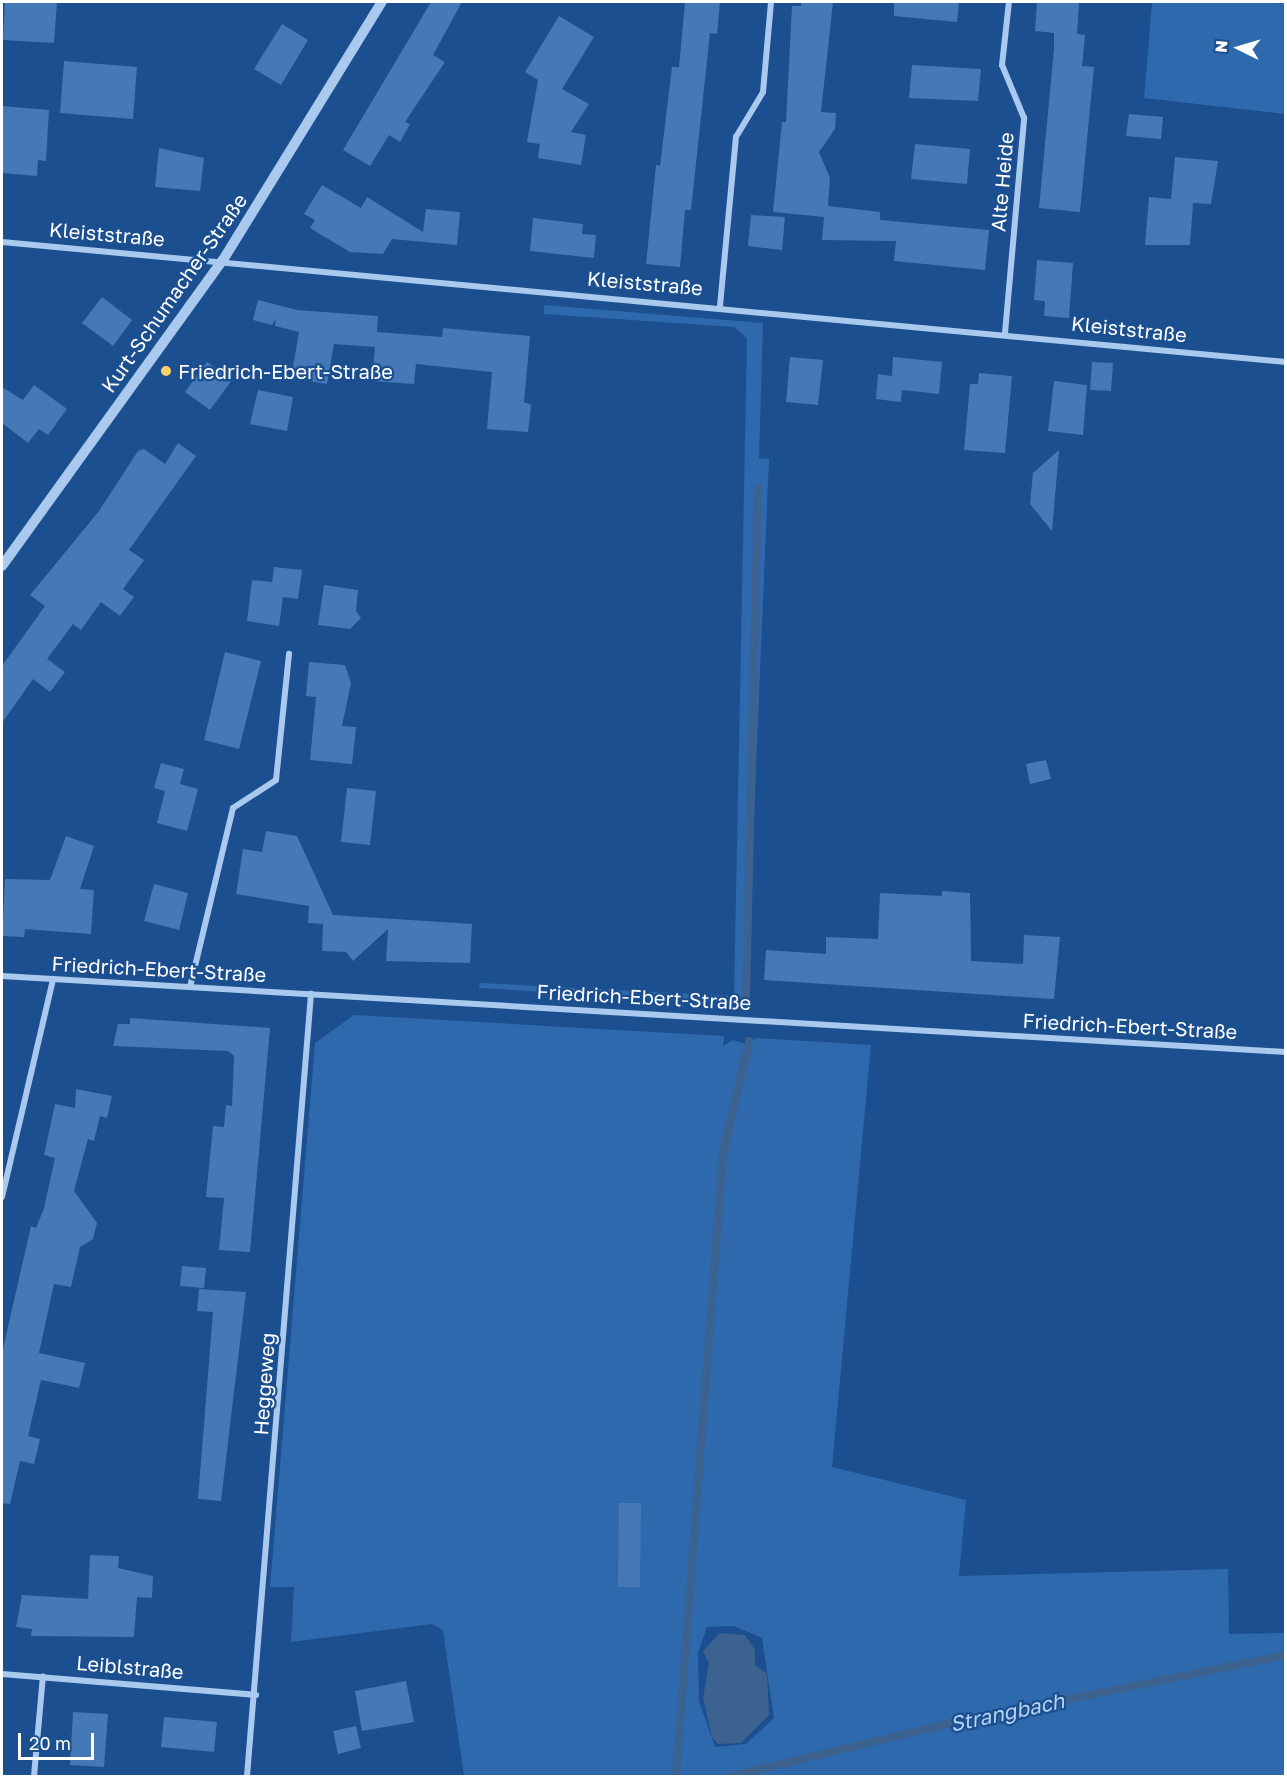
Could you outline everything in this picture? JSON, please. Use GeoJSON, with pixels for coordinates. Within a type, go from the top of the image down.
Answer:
{"type":"FeatureCollection","features":[{"type":"Feature","properties":{"kind":"street","name":"Kurt-Schumacher-Straße"},"geometry":{"type":"LineString","coordinates":[[2,566],[224,260],[382,2]]}},
{"type":"Feature","properties":{"kind":"street"},"geometry":{"type":"LineString","coordinates":[[720,306],[736,138],[763,92],[771,2]]}},
{"type":"Feature","properties":{"kind":"street","name":"Alte Heide"},"geometry":{"type":"LineString","coordinates":[[1005,333],[1024,118],[1002,65],[1009,2]]}},
{"type":"Feature","properties":{"kind":"street","name":"Kleiststraße"},"geometry":{"type":"LineString","coordinates":[[2,242],[720,306],[1286,362]]}},
{"type":"Feature","properties":{"kind":"street"},"geometry":{"type":"LineString","coordinates":[[190,987],[233,808],[276,780],[289,654]]}},
{"type":"Feature","properties":{"kind":"street","name":"Friedrich-Ebert-Straße"},"geometry":{"type":"LineString","coordinates":[[2,976],[1286,1052]]}},
{"type":"Feature","properties":{"kind":"street"},"geometry":{"type":"LineString","coordinates":[[2,1197],[52,979]]}},
{"type":"Feature","properties":{"kind":"street","name":"Heggeweg"},"geometry":{"type":"LineString","coordinates":[[247,1776],[256,1695],[311,994]]}},
{"type":"Feature","properties":{"kind":"street","name":"Leiblstraße"},"geometry":{"type":"LineString","coordinates":[[2,1674],[256,1695]]}},
{"type":"Feature","properties":{"kind":"street"},"geometry":{"type":"LineString","coordinates":[[34,1776],[43,1676]]}},
{"type":"Feature","properties":{"kind":"shaded area"},"geometry":{"type":"Polygon","coordinates":[[[1152,2],[1285,2],[1285,114],[1144,98],[1152,2]]]}},
{"type":"Feature","properties":{"kind":"shaded area"},"geometry":{"type":"Polygon","coordinates":[[[544,305],[763,323],[759,458],[769,459],[746,1004],[479,988],[480,983],[734,996],[747,338],[734,327],[544,314],[544,305]]]}},
{"type":"Feature","properties":{"kind":"shaded area"},"geometry":{"type":"Polygon","coordinates":[[[354,1015],[724,1036],[723,1046],[733,1040],[749,1045],[756,1038],[871,1045],[832,1467],[966,1500],[959,1576],[1228,1569],[1229,1634],[1285,1633],[1285,1776],[464,1776],[443,1630],[432,1624],[291,1642],[294,1587],[270,1587],[315,1043],[354,1015]],[[734,1626],[707,1627],[698,1653],[699,1701],[715,1747],[746,1744],[774,1718],[762,1638],[734,1626]]]}},
{"type":"Feature","properties":{"kind":"shaded area"},"geometry":{"type":"Polygon","coordinates":[[[720,1633],[745,1635],[755,1650],[755,1665],[767,1674],[769,1715],[741,1743],[718,1744],[712,1737],[703,1698],[709,1663],[703,1651],[720,1633]]]}},
{"type":"Feature","properties":{"kind":"building"},"geometry":{"type":"Polygon","coordinates":[[[5,2],[57,2],[54,43],[3,40],[5,2]]]}},
{"type":"Feature","properties":{"kind":"building"},"geometry":{"type":"Polygon","coordinates":[[[431,2],[462,2],[433,55],[445,62],[405,122],[410,124],[400,142],[389,135],[370,166],[343,150],[431,2]]]}},
{"type":"Feature","properties":{"kind":"building"},"geometry":{"type":"Polygon","coordinates":[[[685,2],[720,2],[717,34],[710,33],[691,210],[685,210],[680,267],[646,264],[656,165],[660,166],[672,67],[679,67],[685,2]]]}},
{"type":"Feature","properties":{"kind":"building"},"geometry":{"type":"Polygon","coordinates":[[[801,2],[833,2],[821,112],[836,113],[835,129],[819,152],[830,178],[828,206],[880,212],[880,220],[989,230],[985,270],[894,261],[896,241],[822,240],[824,217],[773,212],[782,122],[786,122],[792,6],[801,6],[801,2]]]}},
{"type":"Feature","properties":{"kind":"building"},"geometry":{"type":"Polygon","coordinates":[[[894,2],[959,2],[957,22],[894,16],[894,2]]]}},
{"type":"Feature","properties":{"kind":"building"},"geometry":{"type":"Polygon","coordinates":[[[1037,2],[1079,2],[1077,34],[1085,35],[1082,66],[1094,67],[1080,212],[1039,208],[1054,33],[1035,31],[1037,2]]]}},
{"type":"Feature","properties":{"kind":"building"},"geometry":{"type":"Polygon","coordinates":[[[559,16],[594,37],[562,89],[589,104],[571,132],[586,135],[581,165],[538,158],[540,144],[527,142],[538,80],[525,72],[559,16]]]}},
{"type":"Feature","properties":{"kind":"building"},"geometry":{"type":"Polygon","coordinates":[[[282,24],[308,40],[281,85],[254,69],[282,24]]]}},
{"type":"Feature","properties":{"kind":"building"},"geometry":{"type":"Polygon","coordinates":[[[64,61],[137,67],[133,119],[60,113],[64,61]]]}},
{"type":"Feature","properties":{"kind":"building"},"geometry":{"type":"Polygon","coordinates":[[[912,65],[981,69],[978,101],[909,98],[912,65]]]}},
{"type":"Feature","properties":{"kind":"building"},"geometry":{"type":"Polygon","coordinates":[[[2,106],[49,110],[46,161],[38,160],[37,176],[2,173],[2,106]]]}},
{"type":"Feature","properties":{"kind":"building"},"geometry":{"type":"Polygon","coordinates":[[[1129,114],[1163,117],[1161,139],[1126,136],[1129,114]]]}},
{"type":"Feature","properties":{"kind":"building"},"geometry":{"type":"Polygon","coordinates":[[[915,144],[970,149],[967,184],[911,179],[915,144]]]}},
{"type":"Feature","properties":{"kind":"building"},"geometry":{"type":"Polygon","coordinates":[[[159,148],[204,158],[200,191],[155,187],[159,148]]]}},
{"type":"Feature","properties":{"kind":"building"},"geometry":{"type":"Polygon","coordinates":[[[1175,157],[1218,161],[1211,204],[1193,203],[1190,245],[1145,245],[1149,197],[1171,199],[1175,157]]]}},
{"type":"Feature","properties":{"kind":"building"},"geometry":{"type":"Polygon","coordinates":[[[322,185],[361,208],[367,197],[423,232],[426,209],[460,212],[457,245],[392,239],[383,254],[350,252],[310,228],[315,220],[304,214],[322,185]]]}},
{"type":"Feature","properties":{"kind":"building"},"geometry":{"type":"Polygon","coordinates":[[[751,215],[785,217],[782,250],[748,246],[751,215]]]}},
{"type":"Feature","properties":{"kind":"building"},"geometry":{"type":"Polygon","coordinates":[[[533,218],[583,224],[582,234],[596,235],[594,258],[530,251],[533,218]]]}},
{"type":"Feature","properties":{"kind":"building"},"geometry":{"type":"Polygon","coordinates":[[[1037,260],[1073,263],[1069,318],[1044,316],[1045,301],[1034,300],[1037,260]]]}},
{"type":"Feature","properties":{"kind":"building"},"geometry":{"type":"Polygon","coordinates":[[[102,297],[132,320],[113,346],[82,323],[102,297]]]}},
{"type":"Feature","properties":{"kind":"building"},"geometry":{"type":"Polygon","coordinates":[[[258,300],[297,310],[378,316],[377,332],[442,337],[443,328],[530,336],[524,402],[531,405],[528,432],[487,429],[492,372],[416,364],[414,384],[372,381],[375,347],[334,344],[327,384],[291,378],[299,332],[275,326],[276,319],[272,325],[253,320],[258,300]]]}},
{"type":"Feature","properties":{"kind":"building"},"geometry":{"type":"Polygon","coordinates":[[[790,357],[823,360],[818,405],[786,402],[790,357]]]}},
{"type":"Feature","properties":{"kind":"building"},"geometry":{"type":"Polygon","coordinates":[[[893,357],[942,362],[939,394],[902,390],[901,402],[876,399],[878,374],[892,376],[893,357]]]}},
{"type":"Feature","properties":{"kind":"building"},"geometry":{"type":"Polygon","coordinates":[[[207,362],[232,380],[210,410],[185,392],[207,362]]]}},
{"type":"Feature","properties":{"kind":"building"},"geometry":{"type":"Polygon","coordinates":[[[1092,362],[1113,363],[1111,391],[1090,390],[1092,362]]]}},
{"type":"Feature","properties":{"kind":"building"},"geometry":{"type":"Polygon","coordinates":[[[979,373],[1012,376],[1005,453],[964,450],[970,384],[978,384],[979,373]]]}},
{"type":"Feature","properties":{"kind":"building"},"geometry":{"type":"Polygon","coordinates":[[[1054,381],[1087,385],[1083,435],[1048,431],[1054,381]]]}},
{"type":"Feature","properties":{"kind":"building"},"geometry":{"type":"Polygon","coordinates":[[[34,385],[67,409],[48,435],[39,429],[28,443],[2,423],[2,387],[23,400],[34,385]]]}},
{"type":"Feature","properties":{"kind":"building"},"geometry":{"type":"Polygon","coordinates":[[[258,390],[293,397],[287,431],[250,424],[258,390]]]}},
{"type":"Feature","properties":{"kind":"building"},"geometry":{"type":"Polygon","coordinates":[[[178,443],[196,456],[129,550],[144,560],[123,589],[134,597],[120,616],[101,602],[81,630],[73,624],[47,659],[65,672],[50,692],[33,679],[2,723],[2,666],[45,606],[30,595],[99,511],[138,451],[144,449],[165,464],[178,443]]]}},
{"type":"Feature","properties":{"kind":"building"},"geometry":{"type":"Polygon","coordinates":[[[1059,450],[1052,531],[1030,504],[1033,473],[1059,450]]]}},
{"type":"Feature","properties":{"kind":"building"},"geometry":{"type":"Polygon","coordinates":[[[274,567],[302,570],[298,599],[283,597],[279,626],[247,621],[252,580],[272,582],[274,567]]]}},
{"type":"Feature","properties":{"kind":"building"},"geometry":{"type":"Polygon","coordinates":[[[324,585],[358,590],[356,611],[361,618],[350,629],[318,625],[324,585]]]}},
{"type":"Feature","properties":{"kind":"building"},"geometry":{"type":"Polygon","coordinates":[[[225,652],[261,661],[239,749],[204,740],[225,652]]]}},
{"type":"Feature","properties":{"kind":"building"},"geometry":{"type":"Polygon","coordinates":[[[309,662],[345,665],[351,683],[342,726],[356,727],[352,764],[310,760],[316,697],[306,696],[309,662]]]}},
{"type":"Feature","properties":{"kind":"building"},"geometry":{"type":"Polygon","coordinates":[[[1046,760],[1051,779],[1030,784],[1026,764],[1046,760]]]}},
{"type":"Feature","properties":{"kind":"building"},"geometry":{"type":"Polygon","coordinates":[[[161,763],[184,769],[180,784],[198,789],[187,831],[157,823],[165,791],[154,788],[161,763]]]}},
{"type":"Feature","properties":{"kind":"building"},"geometry":{"type":"Polygon","coordinates":[[[347,788],[376,791],[370,845],[341,842],[347,788]]]}},
{"type":"Feature","properties":{"kind":"building"},"geometry":{"type":"Polygon","coordinates":[[[266,831],[297,836],[333,915],[472,924],[470,963],[386,961],[388,929],[353,961],[346,952],[322,951],[323,924],[308,923],[309,906],[236,894],[243,849],[262,852],[266,831]]]}},
{"type":"Feature","properties":{"kind":"building"},"geometry":{"type":"Polygon","coordinates":[[[66,836],[94,846],[80,889],[94,890],[91,934],[25,929],[24,937],[2,936],[5,879],[50,880],[66,836]]]}},
{"type":"Feature","properties":{"kind":"building"},"geometry":{"type":"Polygon","coordinates":[[[154,884],[188,893],[179,930],[144,921],[154,884]]]}},
{"type":"Feature","properties":{"kind":"building"},"geometry":{"type":"Polygon","coordinates":[[[942,891],[970,893],[971,961],[1023,964],[1024,935],[1060,937],[1054,999],[764,980],[766,950],[826,954],[826,937],[878,939],[880,893],[942,896],[942,891]]]}},
{"type":"Feature","properties":{"kind":"building"},"geometry":{"type":"Polygon","coordinates":[[[130,1018],[270,1028],[250,1252],[219,1250],[224,1198],[206,1197],[213,1126],[224,1127],[226,1105],[232,1106],[234,1056],[228,1051],[113,1046],[118,1024],[130,1024],[130,1018]]]}},
{"type":"Feature","properties":{"kind":"building"},"geometry":{"type":"Polygon","coordinates":[[[76,1089],[112,1096],[107,1118],[100,1116],[94,1141],[88,1139],[74,1191],[97,1223],[93,1239],[80,1247],[71,1287],[54,1284],[39,1353],[85,1363],[79,1388],[41,1380],[28,1436],[40,1439],[34,1464],[20,1461],[10,1504],[2,1503],[2,1353],[31,1226],[36,1228],[44,1208],[55,1158],[44,1155],[55,1104],[75,1108],[76,1089]]]}},
{"type":"Feature","properties":{"kind":"building"},"geometry":{"type":"Polygon","coordinates":[[[182,1266],[206,1268],[204,1288],[180,1286],[182,1266]]]}},
{"type":"Feature","properties":{"kind":"building"},"geometry":{"type":"Polygon","coordinates":[[[199,1289],[246,1292],[221,1501],[198,1499],[213,1312],[197,1311],[199,1289]]]}},
{"type":"Feature","properties":{"kind":"building"},"geometry":{"type":"Polygon","coordinates":[[[619,1503],[641,1503],[640,1587],[618,1587],[619,1503]]]}},
{"type":"Feature","properties":{"kind":"building"},"geometry":{"type":"Polygon","coordinates":[[[90,1555],[119,1556],[118,1568],[153,1576],[152,1598],[137,1597],[134,1637],[31,1636],[32,1629],[16,1627],[22,1595],[88,1599],[90,1555]]]}},
{"type":"Feature","properties":{"kind":"building"},"geometry":{"type":"Polygon","coordinates":[[[406,1681],[414,1722],[362,1731],[355,1691],[406,1681]]]}},
{"type":"Feature","properties":{"kind":"building"},"geometry":{"type":"Polygon","coordinates":[[[73,1712],[108,1714],[104,1767],[70,1765],[73,1712]]]}},
{"type":"Feature","properties":{"kind":"building"},"geometry":{"type":"Polygon","coordinates":[[[164,1717],[217,1722],[214,1752],[161,1747],[164,1717]]]}},
{"type":"Feature","properties":{"kind":"building"},"geometry":{"type":"Polygon","coordinates":[[[356,1726],[361,1748],[338,1754],[333,1731],[356,1726]]]}},
{"type":"Feature","properties":{"kind":"waterway"},"geometry":{"type":"LineString","coordinates":[[746,1000],[758,488]]}},
{"type":"Feature","properties":{"kind":"waterway"},"geometry":{"type":"LineString","coordinates":[[676,1776],[723,1153],[749,1041]]}},
{"type":"Feature","properties":{"kind":"waterway","name":"Strangbach"},"geometry":{"type":"LineString","coordinates":[[731,1776],[947,1724],[1286,1655]]}},
{"type":"Feature","properties":{"kind":"place","name":"Friedrich-Ebert-Straße"},"geometry":{"type":"Point","coordinates":[166,371]}}]}
